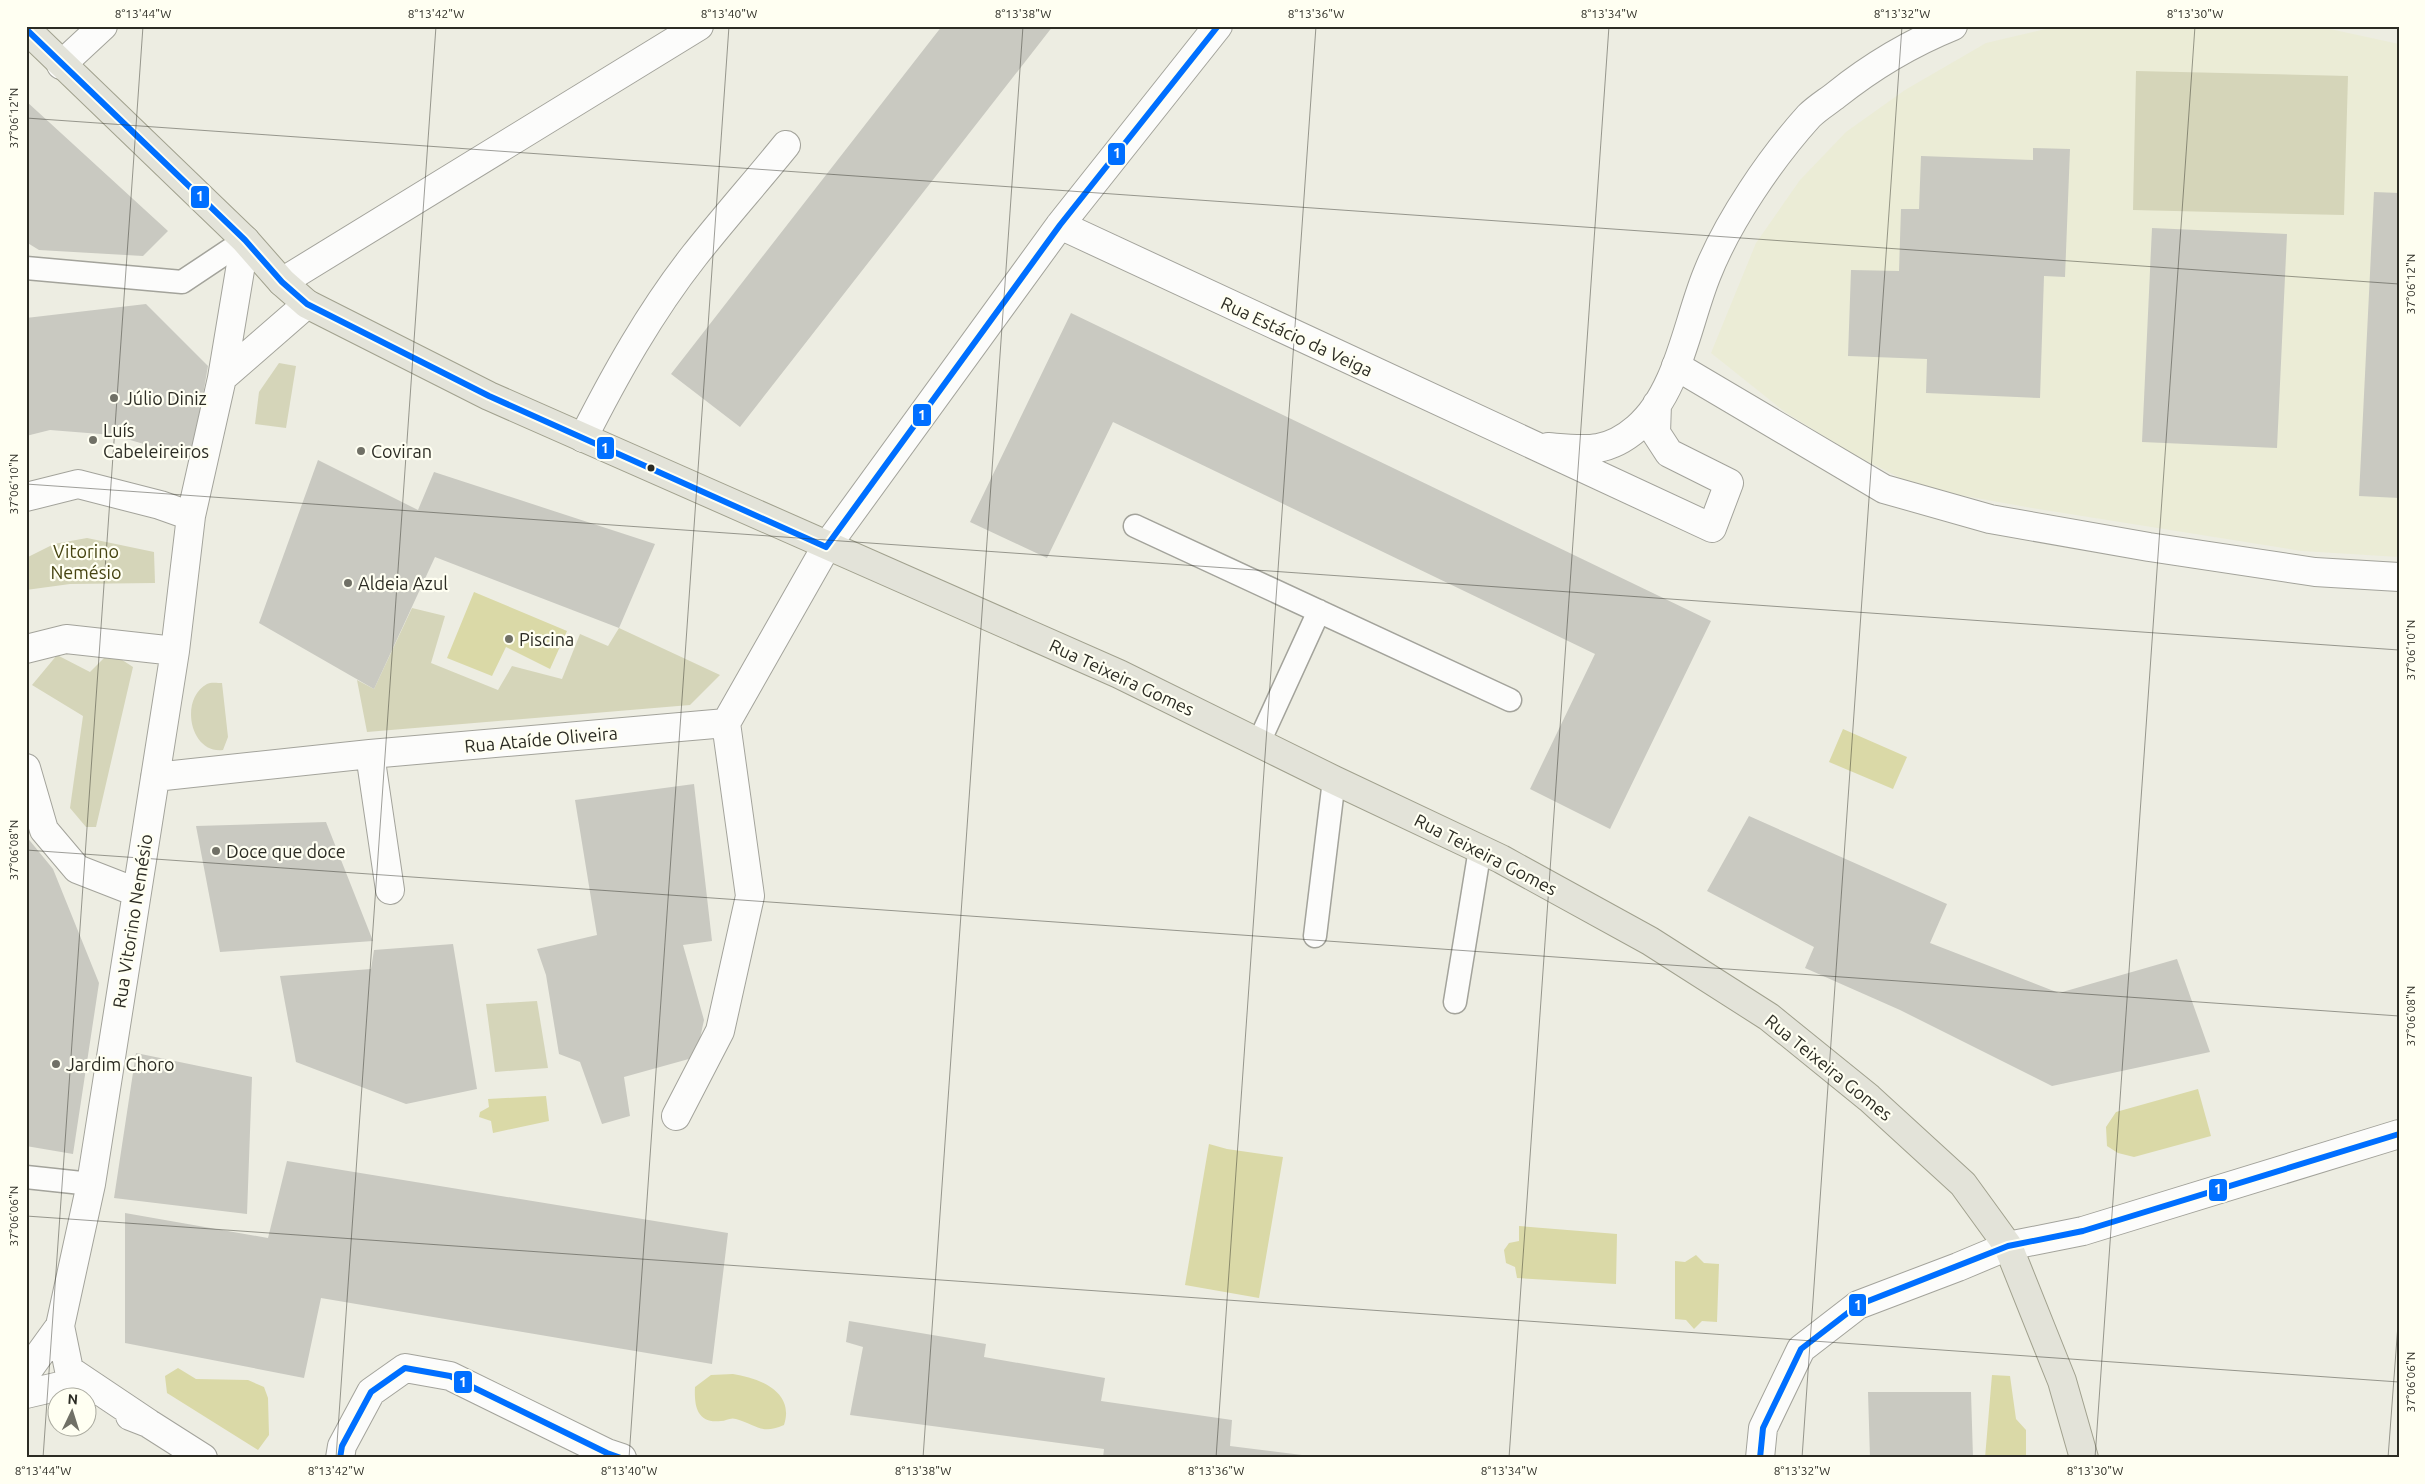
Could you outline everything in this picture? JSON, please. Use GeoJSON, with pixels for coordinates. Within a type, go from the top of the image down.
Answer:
{"type":"FeatureCollection","features":[{"type":"Feature","properties":{"kind":"main road","name":"Rua Teixeira Gomes"},"geometry":{"type":"LineString","coordinates":[[26,29],[61,65],[245,240],[282,282],[307,304],[489,396],[1119,674],[1334,780],[1480,848],[1650,942],[1769,1017],[1869,1098],[1963,1184],[2008,1246],[2062,1381],[2084,1458]]}},
{"type":"Feature","properties":{"kind":"street"},"geometry":{"type":"LineString","coordinates":[[61,65],[103,26]]}},
{"type":"Feature","properties":{"kind":"street"},"geometry":{"type":"LineString","coordinates":[[282,282],[699,26]]}},
{"type":"Feature","properties":{"kind":"street"},"geometry":{"type":"LineString","coordinates":[[676,1116],[720,1031],[750,896],[726,723],[826,546],[1060,225],[1218,26]]}},
{"type":"Feature","properties":{"kind":"street","name":"Rua Estácio da Veiga"},"geometry":{"type":"LineString","coordinates":[[1534,446],[1582,450],[1614,446],[1638,427],[1657,404],[1676,366],[1707,274],[1732,221],[1765,173],[1810,115],[1868,70],[1953,26]]}},
{"type":"Feature","properties":{"kind":"street"},"geometry":{"type":"LineString","coordinates":[[583,438],[612,383],[654,312],[693,257],[786,145]]}},
{"type":"Feature","properties":{"kind":"street","name":"Rua Estácio da Veiga"},"geometry":{"type":"LineString","coordinates":[[1060,225],[1712,528],[1729,483],[1669,453],[1656,433],[1657,404]]}},
{"type":"Feature","properties":{"kind":"street","name":"Rua Vitorino Nemésio"},"geometry":{"type":"LineString","coordinates":[[148,1424],[69,1370],[60,1326],[90,1184],[175,651],[191,516],[222,378],[245,240]]}},
{"type":"Feature","properties":{"kind":"street"},"geometry":{"type":"LineString","coordinates":[[222,378],[307,304]]}},
{"type":"Feature","properties":{"kind":"street"},"geometry":{"type":"LineString","coordinates":[[1676,366],[1884,489],[1990,519],[2150,548],[2314,572],[2399,577]]}},
{"type":"Feature","properties":{"kind":"street"},"geometry":{"type":"LineString","coordinates":[[26,497],[78,484],[160,504],[191,516]]}},
{"type":"Feature","properties":{"kind":"street"},"geometry":{"type":"LineString","coordinates":[[26,649],[66,639],[175,651]]}},
{"type":"Feature","properties":{"kind":"street","name":"Rua Ataíde Oliveira"},"geometry":{"type":"LineString","coordinates":[[155,777],[370,754],[726,723]]}},
{"type":"Feature","properties":{"kind":"street"},"geometry":{"type":"LineString","coordinates":[[370,754],[390,890]]}},
{"type":"Feature","properties":{"kind":"street"},"geometry":{"type":"LineString","coordinates":[[26,768],[44,830],[77,869],[136,892]]}},
{"type":"Feature","properties":{"kind":"street"},"geometry":{"type":"LineString","coordinates":[[1760,1458],[1763,1428],[1801,1349],[1858,1305],[1958,1268],[2008,1246],[2083,1231],[2399,1134]]}},
{"type":"Feature","properties":{"kind":"street"},"geometry":{"type":"LineString","coordinates":[[26,1373],[60,1326]]}},
{"type":"Feature","properties":{"kind":"street"},"geometry":{"type":"LineString","coordinates":[[340,1458],[342,1446],[371,1392],[405,1368],[450,1376],[607,1453],[622,1458]]}},
{"type":"Feature","properties":{"kind":"street"},"geometry":{"type":"LineString","coordinates":[[26,1394],[48,1389]]}},
{"type":"Feature","properties":{"kind":"street"},"geometry":{"type":"LineString","coordinates":[[98,1402],[148,1424],[203,1458]]}},
{"type":"Feature","properties":{"kind":"lane"},"geometry":{"type":"LineString","coordinates":[[26,268],[182,282],[245,240]]}},
{"type":"Feature","properties":{"kind":"lane"},"geometry":{"type":"LineString","coordinates":[[1134,526],[1510,700]]}},
{"type":"Feature","properties":{"kind":"lane"},"geometry":{"type":"LineString","coordinates":[[1259,742],[1318,611]]}},
{"type":"Feature","properties":{"kind":"lane"},"geometry":{"type":"LineString","coordinates":[[1315,936],[1334,780]]}},
{"type":"Feature","properties":{"kind":"lane"},"geometry":{"type":"LineString","coordinates":[[1455,1002],[1480,848]]}},
{"type":"Feature","properties":{"kind":"lane"},"geometry":{"type":"LineString","coordinates":[[26,1177],[90,1184]]}},
{"type":"Feature","properties":{"kind":"shaded area"},"geometry":{"type":"Polygon","coordinates":[[[2058,26],[2316,26],[2399,44],[2399,557],[2302,551],[2032,508],[1920,488],[1853,454],[1785,412],[1711,353],[1756,243],[1800,180],[1846,132],[1905,90],[1986,43],[2058,26]]]}},
{"type":"Feature","properties":{"kind":"shaded area","name":"Piscina"},"geometry":{"type":"Polygon","coordinates":[[[474,592],[567,631],[550,669],[506,647],[492,676],[447,658],[474,592]]]}},
{"type":"Feature","properties":{"kind":"shaded area"},"geometry":{"type":"Polygon","coordinates":[[[1843,729],[1907,757],[1893,789],[1829,762],[1843,729]]]}},
{"type":"Feature","properties":{"kind":"shaded area"},"geometry":{"type":"Polygon","coordinates":[[[2198,1089],[2211,1136],[2134,1157],[2118,1153],[2107,1146],[2106,1127],[2116,1112],[2198,1089]]]}},
{"type":"Feature","properties":{"kind":"shaded area"},"geometry":{"type":"Polygon","coordinates":[[[546,1096],[549,1121],[493,1133],[491,1121],[479,1117],[480,1112],[489,1107],[488,1099],[546,1096]]]}},
{"type":"Feature","properties":{"kind":"shaded area"},"geometry":{"type":"Polygon","coordinates":[[[1209,1144],[1227,1149],[1283,1157],[1259,1298],[1185,1285],[1209,1144]]]}},
{"type":"Feature","properties":{"kind":"shaded area"},"geometry":{"type":"Polygon","coordinates":[[[1519,1226],[1617,1234],[1616,1284],[1517,1278],[1515,1267],[1506,1263],[1504,1250],[1509,1243],[1519,1241],[1519,1226]]]}},
{"type":"Feature","properties":{"kind":"shaded area"},"geometry":{"type":"Polygon","coordinates":[[[1696,1255],[1704,1263],[1719,1264],[1717,1322],[1702,1321],[1694,1329],[1686,1320],[1675,1319],[1675,1261],[1685,1262],[1696,1255]]]}},
{"type":"Feature","properties":{"kind":"shaded area"},"geometry":{"type":"Polygon","coordinates":[[[178,1368],[196,1379],[248,1380],[264,1387],[268,1398],[269,1435],[258,1450],[167,1393],[165,1376],[178,1368]]]}},
{"type":"Feature","properties":{"kind":"shaded area"},"geometry":{"type":"Polygon","coordinates":[[[733,1374],[764,1383],[780,1395],[786,1413],[784,1425],[764,1429],[734,1419],[713,1421],[702,1417],[696,1407],[695,1387],[711,1375],[733,1374]]]}},
{"type":"Feature","properties":{"kind":"shaded area"},"geometry":{"type":"Polygon","coordinates":[[[1992,1375],[2010,1376],[2016,1419],[2026,1430],[2026,1458],[1985,1458],[1992,1375]]]}},
{"type":"Feature","properties":{"kind":"green space"},"geometry":{"type":"Polygon","coordinates":[[[2136,71],[2348,76],[2344,215],[2133,210],[2136,71]]]}},
{"type":"Feature","properties":{"kind":"green space"},"geometry":{"type":"Polygon","coordinates":[[[279,363],[296,366],[286,428],[255,424],[259,392],[279,363]]]}},
{"type":"Feature","properties":{"kind":"green space","name":"Vitorino Nemésio"},"geometry":{"type":"Polygon","coordinates":[[[87,538],[154,552],[155,583],[70,584],[26,590],[26,558],[54,544],[87,538]]]}},
{"type":"Feature","properties":{"kind":"green space"},"geometry":{"type":"Polygon","coordinates":[[[412,608],[445,616],[431,663],[498,690],[512,666],[562,679],[580,634],[608,646],[619,628],[720,675],[690,705],[367,732],[357,680],[374,689],[412,608]]]}},
{"type":"Feature","properties":{"kind":"green space"},"geometry":{"type":"Polygon","coordinates":[[[110,652],[133,667],[96,827],[86,827],[70,808],[83,716],[32,685],[57,655],[90,672],[110,652]]]}},
{"type":"Feature","properties":{"kind":"green space"},"geometry":{"type":"Polygon","coordinates":[[[208,683],[222,683],[228,737],[223,750],[212,749],[196,735],[191,713],[193,701],[198,691],[208,683]]]}},
{"type":"Feature","properties":{"kind":"green space"},"geometry":{"type":"Polygon","coordinates":[[[537,1001],[548,1068],[495,1072],[486,1004],[537,1001]]]}},
{"type":"Feature","properties":{"kind":"building"},"geometry":{"type":"Polygon","coordinates":[[[942,26],[1053,26],[740,427],[671,374],[942,26]]]}},
{"type":"Feature","properties":{"kind":"building"},"geometry":{"type":"Polygon","coordinates":[[[26,101],[168,231],[143,256],[39,250],[26,242],[26,101]]]}},
{"type":"Feature","properties":{"kind":"building"},"geometry":{"type":"Polygon","coordinates":[[[2033,148],[2070,149],[2065,277],[2044,276],[2040,398],[1926,393],[1927,359],[1848,356],[1851,270],[1899,271],[1901,209],[1919,209],[1921,156],[2033,160],[2033,148]]]}},
{"type":"Feature","properties":{"kind":"building"},"geometry":{"type":"Polygon","coordinates":[[[2374,192],[2399,193],[2399,498],[2359,496],[2374,192]]]}},
{"type":"Feature","properties":{"kind":"building"},"geometry":{"type":"Polygon","coordinates":[[[2152,228],[2287,234],[2277,448],[2142,442],[2152,228]]]}},
{"type":"Feature","properties":{"kind":"building","name":"Júlio Diniz"},"geometry":{"type":"Polygon","coordinates":[[[146,304],[208,366],[192,458],[113,435],[50,430],[26,436],[26,318],[146,304]]]}},
{"type":"Feature","properties":{"kind":"building"},"geometry":{"type":"Polygon","coordinates":[[[1071,313],[1711,621],[1610,829],[1530,789],[1595,654],[1113,422],[1047,558],[970,522],[1071,313]]]}},
{"type":"Feature","properties":{"kind":"building","name":"Aldeia Azul"},"geometry":{"type":"Polygon","coordinates":[[[318,460],[418,510],[434,472],[655,544],[619,628],[435,557],[374,689],[259,623],[318,460]]]}},
{"type":"Feature","properties":{"kind":"building"},"geometry":{"type":"Polygon","coordinates":[[[694,784],[712,941],[683,945],[704,1020],[696,1057],[624,1077],[630,1116],[602,1124],[580,1062],[559,1054],[546,975],[537,949],[597,935],[575,800],[694,784]]]}},
{"type":"Feature","properties":{"kind":"building"},"geometry":{"type":"Polygon","coordinates":[[[1749,816],[1947,904],[1930,943],[2059,993],[2177,959],[2210,1052],[2052,1086],[1900,1010],[1805,968],[1814,947],[1707,891],[1749,816]]]}},
{"type":"Feature","properties":{"kind":"building"},"geometry":{"type":"Polygon","coordinates":[[[326,822],[373,941],[220,952],[196,826],[326,822]]]}},
{"type":"Feature","properties":{"kind":"building","name":"Jardim Choro"},"geometry":{"type":"Polygon","coordinates":[[[26,836],[53,869],[99,983],[73,1154],[26,1146],[26,836]]]}},
{"type":"Feature","properties":{"kind":"building"},"geometry":{"type":"Polygon","coordinates":[[[453,944],[477,1089],[406,1104],[296,1062],[280,976],[371,969],[374,950],[453,944]]]}},
{"type":"Feature","properties":{"kind":"building"},"geometry":{"type":"Polygon","coordinates":[[[136,1053],[252,1077],[247,1214],[114,1198],[136,1053]]]}},
{"type":"Feature","properties":{"kind":"building"},"geometry":{"type":"Polygon","coordinates":[[[287,1161],[728,1233],[712,1364],[321,1298],[304,1378],[125,1343],[125,1213],[268,1238],[287,1161]]]}},
{"type":"Feature","properties":{"kind":"building"},"geometry":{"type":"Polygon","coordinates":[[[849,1321],[986,1344],[984,1357],[1105,1378],[1101,1401],[1232,1420],[1230,1446],[1326,1458],[1103,1458],[1104,1449],[850,1415],[863,1347],[846,1342],[849,1321]]]}},
{"type":"Feature","properties":{"kind":"building"},"geometry":{"type":"Polygon","coordinates":[[[1868,1392],[1971,1392],[1973,1458],[1870,1458],[1868,1392]]]}},
{"type":"Feature","properties":{"kind":"transit line","name":"1"},"geometry":{"type":"LineString","coordinates":[[826,547],[1060,225],[1218,26]]}},
{"type":"Feature","properties":{"kind":"transit line","name":"1"},"geometry":{"type":"LineString","coordinates":[[26,29],[245,240],[282,282],[307,304],[489,396],[826,547]]}},
{"type":"Feature","properties":{"kind":"transit line","name":"1"},"geometry":{"type":"LineString","coordinates":[[1760,1458],[1763,1428],[1801,1349],[1858,1305],[2008,1246],[2083,1231],[2399,1134]]}},
{"type":"Feature","properties":{"kind":"transit line","name":"1"},"geometry":{"type":"LineString","coordinates":[[340,1458],[342,1446],[371,1392],[405,1368],[450,1376],[607,1453],[621,1458]]}},
{"type":"Feature","properties":{"kind":"place","name":"Júlio Diniz"},"geometry":{"type":"Point","coordinates":[114,398]}},
{"type":"Feature","properties":{"kind":"place","name":"Luís Cabeleireiros"},"geometry":{"type":"Point","coordinates":[93,440]}},
{"type":"Feature","properties":{"kind":"place","name":"Coviran"},"geometry":{"type":"Point","coordinates":[361,451]}},
{"type":"Feature","properties":{"kind":"place","name":"Aldeia Azul"},"geometry":{"type":"Point","coordinates":[348,583]}},
{"type":"Feature","properties":{"kind":"place","name":"Piscina"},"geometry":{"type":"Point","coordinates":[509,639]}},
{"type":"Feature","properties":{"kind":"place","name":"Doce que doce"},"geometry":{"type":"Point","coordinates":[216,851]}},
{"type":"Feature","properties":{"kind":"place","name":"Jardim Choro"},"geometry":{"type":"Point","coordinates":[56,1064]}}]}
